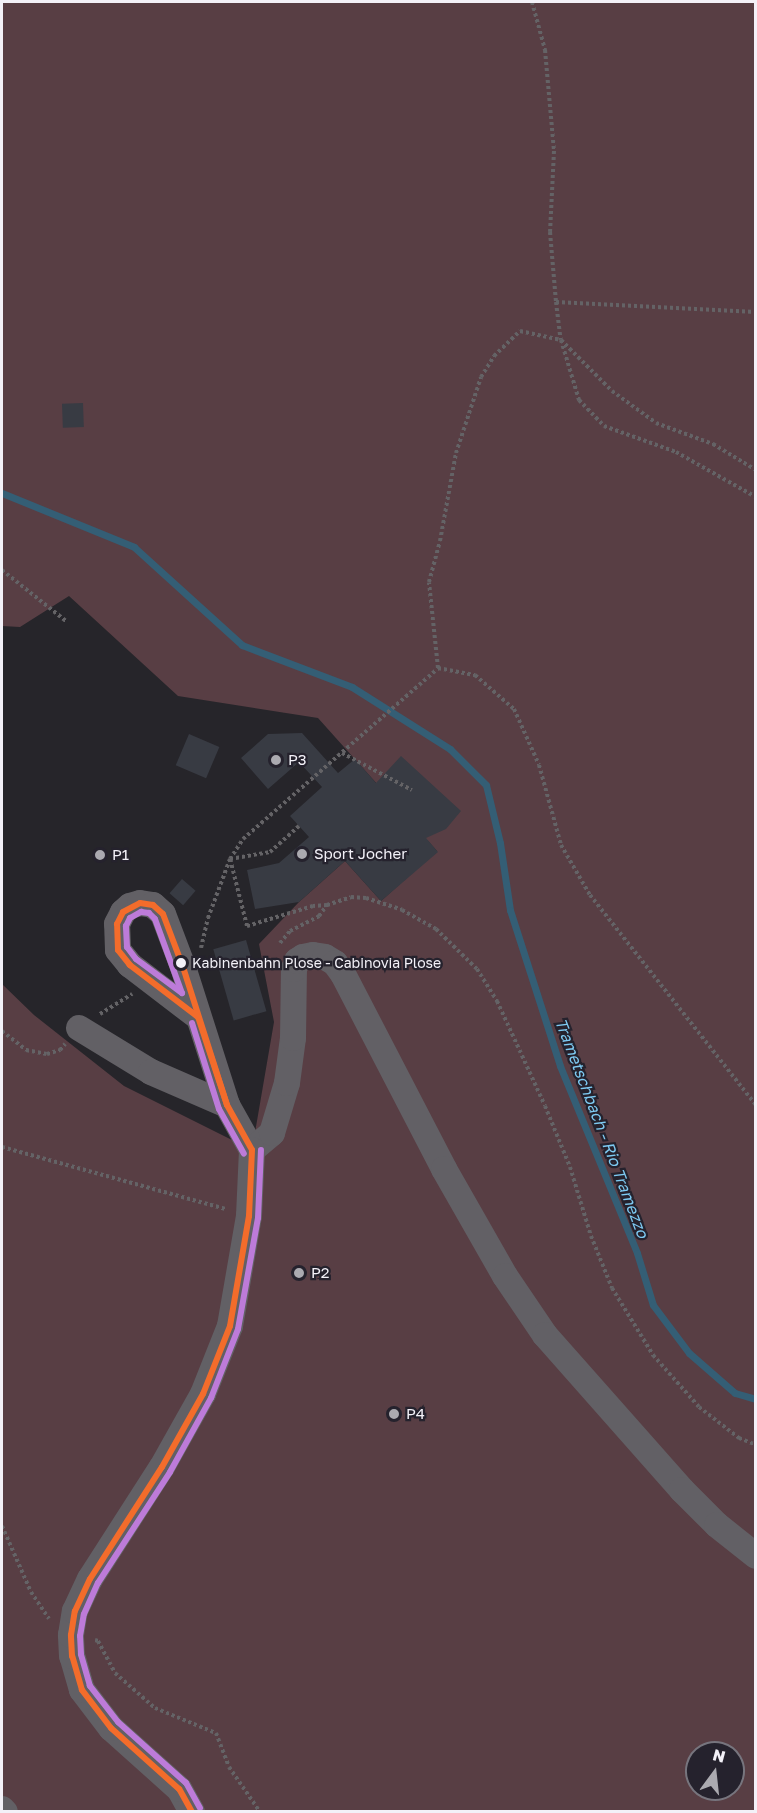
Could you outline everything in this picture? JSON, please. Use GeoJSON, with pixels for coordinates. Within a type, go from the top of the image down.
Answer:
{"type":"FeatureCollection","features":[{"type":"Feature","properties":{"kind":"street"},"geometry":{"type":"LineString","coordinates":[[192,1812],[179,1789],[111,1728],[82,1690],[72,1656],[71,1635],[75,1611],[90,1579],[162,1467],[203,1394],[230,1326],[249,1216],[252,1150],[227,1105],[187,980],[163,914],[153,905],[140,903],[130,906],[123,912],[117,924],[118,950],[130,965],[198,1017]]}},
{"type":"Feature","properties":{"kind":"street"},"geometry":{"type":"LineString","coordinates":[[252,1150],[272,1133],[287,1083],[293,1038],[294,969],[297,961],[313,955],[325,957],[335,963],[343,974],[455,1189],[505,1276],[545,1335],[682,1490],[717,1525],[756,1556]]}},
{"type":"Feature","properties":{"kind":"street"},"geometry":{"type":"LineString","coordinates":[[79,1028],[151,1072],[227,1105]]}},
{"type":"Feature","properties":{"kind":"street"},"geometry":{"type":"LineString","coordinates":[[2,1809],[5,1812]]}},
{"type":"Feature","properties":{"kind":"path"},"geometry":{"type":"LineString","coordinates":[[532,2],[545,50],[554,151],[550,231],[556,303],[561,340],[579,399],[604,426],[676,452],[756,497]]}},
{"type":"Feature","properties":{"kind":"path"},"geometry":{"type":"LineString","coordinates":[[556,303],[756,312]]}},
{"type":"Feature","properties":{"kind":"path"},"geometry":{"type":"LineString","coordinates":[[438,668],[429,582],[440,541],[456,453],[481,377],[494,356],[519,331],[561,340],[612,391],[656,423],[713,444],[756,470]]}},
{"type":"Feature","properties":{"kind":"path"},"geometry":{"type":"LineString","coordinates":[[2,570],[66,621]]}},
{"type":"Feature","properties":{"kind":"path"},"geometry":{"type":"LineString","coordinates":[[187,980],[197,967],[208,918],[230,859],[243,839],[438,668]]}},
{"type":"Feature","properties":{"kind":"path"},"geometry":{"type":"LineString","coordinates":[[438,668],[475,675],[514,709],[539,765],[561,845],[590,895],[756,1105]]}},
{"type":"Feature","properties":{"kind":"path"},"geometry":{"type":"LineString","coordinates":[[342,753],[412,790]]}},
{"type":"Feature","properties":{"kind":"path"},"geometry":{"type":"LineString","coordinates":[[230,859],[270,852],[299,826]]}},
{"type":"Feature","properties":{"kind":"path"},"geometry":{"type":"LineString","coordinates":[[230,859],[247,926],[351,897],[366,898],[402,910],[436,929],[477,969],[496,1001],[549,1116],[570,1167],[591,1236],[612,1288],[653,1355],[699,1407],[739,1438],[756,1445]]}},
{"type":"Feature","properties":{"kind":"path"},"geometry":{"type":"LineString","coordinates":[[279,945],[290,931],[319,916],[327,905]]}},
{"type":"Feature","properties":{"kind":"path"},"geometry":{"type":"LineString","coordinates":[[2,1031],[26,1050],[47,1054],[60,1050],[79,1028]]}},
{"type":"Feature","properties":{"kind":"path"},"geometry":{"type":"LineString","coordinates":[[2,1147],[249,1216]]}},
{"type":"Feature","properties":{"kind":"path"},"geometry":{"type":"LineString","coordinates":[[2,1526],[31,1592],[55,1626],[71,1635],[98,1641],[115,1673],[155,1708],[216,1733],[229,1767],[260,1812]]}},
{"type":"Feature","properties":{"kind":"shaded area"},"geometry":{"type":"Polygon","coordinates":[[[2,2],[755,2],[755,1811],[2,1811],[2,984],[34,1015],[124,1086],[252,1150],[274,1022],[259,944],[299,902],[345,861],[381,901],[437,851],[318,718],[178,696],[69,596],[20,627],[2,626],[2,2]]]}},
{"type":"Feature","properties":{"kind":"building"},"geometry":{"type":"Polygon","coordinates":[[[83,403],[84,427],[63,428],[62,404],[83,403]]]}},
{"type":"Feature","properties":{"kind":"building"},"geometry":{"type":"Polygon","coordinates":[[[302,733],[338,773],[355,759],[376,783],[401,756],[461,811],[446,829],[426,838],[438,852],[381,901],[345,861],[299,902],[255,909],[247,870],[279,863],[309,837],[290,816],[322,787],[299,762],[268,789],[241,758],[268,734],[302,733]]]}},
{"type":"Feature","properties":{"kind":"building"},"geometry":{"type":"Polygon","coordinates":[[[189,734],[219,747],[206,778],[176,765],[189,734]]]}},
{"type":"Feature","properties":{"kind":"building"},"geometry":{"type":"Polygon","coordinates":[[[182,879],[196,891],[183,905],[170,893],[182,879]]]}},
{"type":"Feature","properties":{"kind":"building"},"geometry":{"type":"Polygon","coordinates":[[[246,940],[266,1011],[234,1021],[213,949],[246,940]]]}},
{"type":"Feature","properties":{"kind":"waterway","name":"Trametschbach - Rio Tramezzo"},"geometry":{"type":"LineString","coordinates":[[2,493],[134,547],[242,645],[352,687],[450,749],[486,785],[500,843],[510,910],[560,1066],[637,1253],[653,1305],[689,1353],[735,1393],[756,1399]]}},
{"type":"Feature","properties":{"kind":"transit line"},"geometry":{"type":"LineString","coordinates":[[140,903],[153,905],[163,914],[183,967],[227,1105],[198,1017],[130,965],[118,950],[117,924],[123,912],[140,903]]}},
{"type":"Feature","properties":{"kind":"transit line"},"geometry":{"type":"LineString","coordinates":[[141,912],[149,913],[155,919],[182,993],[136,959],[127,947],[126,926],[130,918],[141,912]]}},
{"type":"Feature","properties":{"kind":"transit line"},"geometry":{"type":"LineString","coordinates":[[192,1023],[219,1109],[244,1154]]}},
{"type":"Feature","properties":{"kind":"transit line"},"geometry":{"type":"LineString","coordinates":[[227,1105],[252,1150]]}},
{"type":"Feature","properties":{"kind":"transit line"},"geometry":{"type":"LineString","coordinates":[[192,1812],[179,1789],[111,1728],[82,1690],[72,1656],[71,1635],[75,1611],[90,1579],[162,1467],[203,1394],[230,1326],[249,1216],[252,1150]]}},
{"type":"Feature","properties":{"kind":"transit line"},"geometry":{"type":"LineString","coordinates":[[200,1808],[186,1783],[118,1722],[90,1686],[81,1654],[80,1636],[84,1614],[98,1583],[170,1472],[211,1398],[238,1329],[258,1218],[261,1150]]}},
{"type":"Feature","properties":{"kind":"place","name":"P3"},"geometry":{"type":"Point","coordinates":[276,760]}},
{"type":"Feature","properties":{"kind":"place","name":"Sport Jocher"},"geometry":{"type":"Point","coordinates":[302,854]}},
{"type":"Feature","properties":{"kind":"place","name":"P1"},"geometry":{"type":"Point","coordinates":[100,855]}},
{"type":"Feature","properties":{"kind":"place","name":"Kabinenbahn Plose - Cabinovia Plose"},"geometry":{"type":"Point","coordinates":[181,963]}},
{"type":"Feature","properties":{"kind":"place","name":"P2"},"geometry":{"type":"Point","coordinates":[299,1273]}},
{"type":"Feature","properties":{"kind":"place","name":"P4"},"geometry":{"type":"Point","coordinates":[394,1414]}}]}
